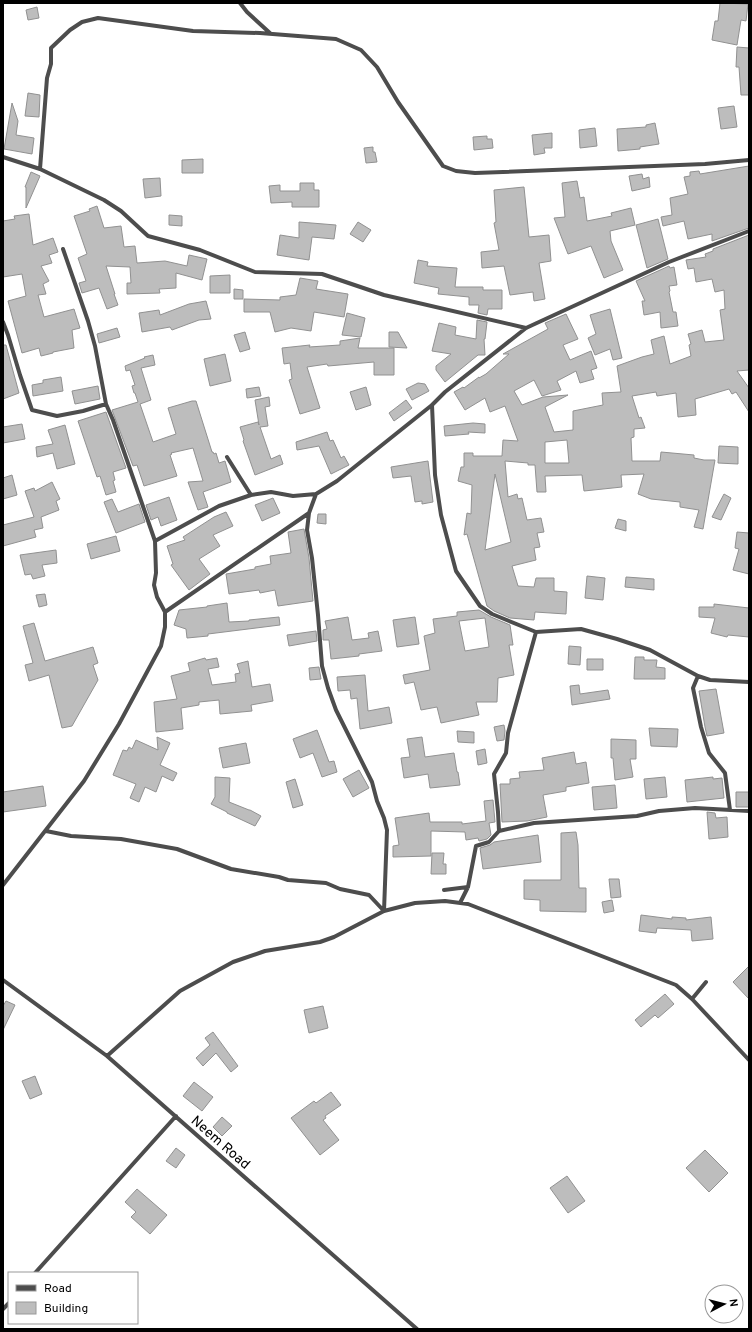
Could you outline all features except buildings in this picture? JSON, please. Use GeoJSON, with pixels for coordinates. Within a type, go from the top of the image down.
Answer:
{"type":"FeatureCollection","features":[{"type":"Feature","properties":{"kind":"street"},"geometry":{"type":"LineString","coordinates":[[240,3],[247,12],[271,34]]}},
{"type":"Feature","properties":{"kind":"street"},"geometry":{"type":"LineString","coordinates":[[40,169],[46,86],[51,64],[51,48],[70,30],[82,22],[98,18],[193,31],[271,34],[336,39],[361,50],[377,67],[398,102],[443,166],[456,171],[475,173],[706,164],[749,160]]}},
{"type":"Feature","properties":{"kind":"street"},"geometry":{"type":"LineString","coordinates":[[3,157],[40,169],[104,200],[121,211],[148,236],[200,250],[255,272],[322,274],[384,295],[526,328]]}},
{"type":"Feature","properties":{"kind":"street"},"geometry":{"type":"LineString","coordinates":[[155,541],[219,506],[251,495],[271,492],[293,496],[316,494],[337,481],[432,405],[445,392],[526,328],[669,262],[749,231]]}},
{"type":"Feature","properties":{"kind":"street"},"geometry":{"type":"LineString","coordinates":[[3,885],[84,781],[118,724],[161,646],[165,627],[165,612],[157,597],[154,585],[156,573],[155,541],[113,420],[106,404],[95,346],[63,249]]}},
{"type":"Feature","properties":{"kind":"street"},"geometry":{"type":"LineString","coordinates":[[3,322],[32,410],[57,416],[106,404]]}},
{"type":"Feature","properties":{"kind":"street"},"geometry":{"type":"LineString","coordinates":[[432,405],[435,475],[446,537],[456,571],[480,606],[492,614],[536,632],[582,629],[650,650],[698,676],[710,680],[720,682],[749,682]]}},
{"type":"Feature","properties":{"kind":"street"},"geometry":{"type":"LineString","coordinates":[[227,457],[251,495]]}},
{"type":"Feature","properties":{"kind":"street"},"geometry":{"type":"LineString","coordinates":[[316,494],[309,513],[307,530],[312,558],[322,666],[336,710],[372,782],[377,801],[384,818],[387,830],[384,911]]}},
{"type":"Feature","properties":{"kind":"street"},"geometry":{"type":"LineString","coordinates":[[165,612],[309,513]]}},
{"type":"Feature","properties":{"kind":"street"},"geometry":{"type":"LineString","coordinates":[[499,831],[494,774],[506,753],[508,733],[536,632]]}},
{"type":"Feature","properties":{"kind":"street"},"geometry":{"type":"LineString","coordinates":[[698,676],[693,688],[701,727],[709,753],[726,772],[730,810]]}},
{"type":"Feature","properties":{"kind":"street"},"geometry":{"type":"LineString","coordinates":[[460,903],[468,887],[476,846],[489,842],[499,831],[534,823],[637,816],[659,811],[695,808],[749,811]]}},
{"type":"Feature","properties":{"kind":"street"},"geometry":{"type":"LineString","coordinates":[[46,831],[71,836],[121,839],[177,849],[230,869],[279,877],[288,880],[326,883],[340,889],[369,896],[384,911]]}},
{"type":"Feature","properties":{"kind":"street"},"geometry":{"type":"LineString","coordinates":[[444,890],[468,887]]}},
{"type":"Feature","properties":{"kind":"street"},"geometry":{"type":"LineString","coordinates":[[107,1056],[180,991],[233,962],[265,951],[320,942],[334,937],[384,911],[415,902],[444,901],[468,904],[676,985],[692,999],[749,1060]]}},
{"type":"Feature","properties":{"kind":"street","name":"Neem Road"},"geometry":{"type":"LineString","coordinates":[[3,980],[107,1056],[417,1329]]}},
{"type":"Feature","properties":{"kind":"street"},"geometry":{"type":"LineString","coordinates":[[692,999],[706,982]]}},
{"type":"Feature","properties":{"kind":"street"},"geometry":{"type":"LineString","coordinates":[[37,1272],[176,1116]]}}]}
